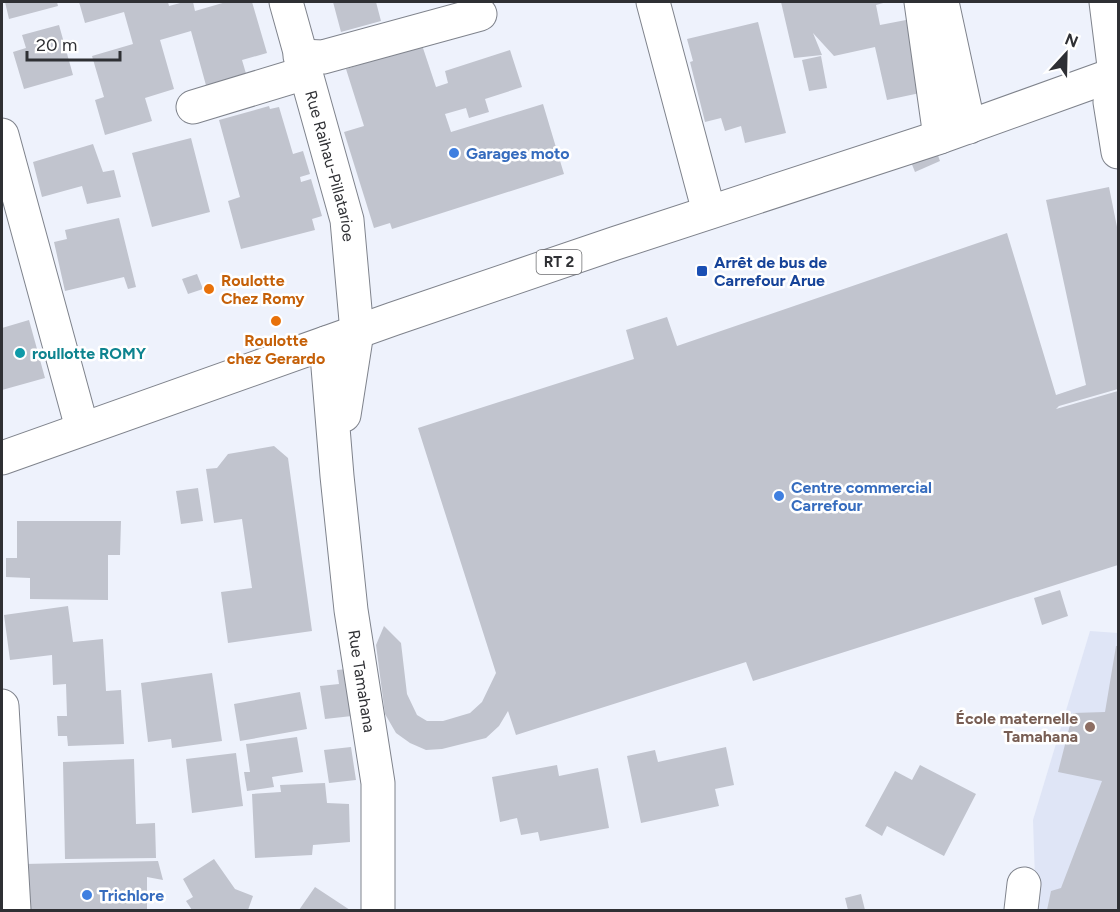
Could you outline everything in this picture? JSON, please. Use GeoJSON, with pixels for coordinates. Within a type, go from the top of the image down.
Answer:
{"type":"FeatureCollection","features":[{"type":"Feature","properties":{"kind":"street","name":"Rue Raihau-Pillatarioe"},"geometry":{"type":"LineString","coordinates":[[286,2],[347,220],[357,332],[336,452]]}},
{"type":"Feature","properties":{"kind":"street"},"geometry":{"type":"LineString","coordinates":[[653,2],[709,212]]}},
{"type":"Feature","properties":{"kind":"street"},"geometry":{"type":"LineString","coordinates":[[921,2],[955,132]]}},
{"type":"Feature","properties":{"kind":"street"},"geometry":{"type":"LineString","coordinates":[[942,2],[955,132]]}},
{"type":"Feature","properties":{"kind":"street"},"geometry":{"type":"LineString","coordinates":[[1106,2],[1117,80],[1110,102],[1119,153]]}},
{"type":"Feature","properties":{"kind":"street"},"geometry":{"type":"LineString","coordinates":[[193,107],[323,57],[480,14]]}},
{"type":"Feature","properties":{"kind":"street","name":"RT 2"},"geometry":{"type":"LineString","coordinates":[[2,458],[357,332],[709,212],[1117,80]]}},
{"type":"Feature","properties":{"kind":"street"},"geometry":{"type":"LineString","coordinates":[[2,135],[82,428]]}},
{"type":"Feature","properties":{"kind":"street","name":"Rue Tamahana"},"geometry":{"type":"LineString","coordinates":[[326,343],[351,610],[378,783],[378,910]]}},
{"type":"Feature","properties":{"kind":"street"},"geometry":{"type":"LineString","coordinates":[[2,706],[14,910]]}},
{"type":"Feature","properties":{"kind":"shaded area","name":"École maternelle Tamahana"},"geometry":{"type":"Polygon","coordinates":[[[1090,631],[1118,633],[1118,910],[1036,910],[1033,820],[1090,631]]]}},
{"type":"Feature","properties":{"kind":"building"},"geometry":{"type":"Polygon","coordinates":[[[5,2],[57,2],[58,6],[9,19],[5,2]]]}},
{"type":"Feature","properties":{"kind":"building"},"geometry":{"type":"Polygon","coordinates":[[[79,2],[168,2],[169,6],[193,2],[195,11],[226,2],[252,2],[267,53],[242,60],[247,77],[207,89],[191,31],[160,40],[174,89],[145,98],[152,121],[105,135],[95,100],[104,97],[92,56],[133,44],[124,12],[85,23],[79,2]]]}},
{"type":"Feature","properties":{"kind":"building"},"geometry":{"type":"Polygon","coordinates":[[[333,2],[376,2],[381,21],[341,32],[333,2]]]}},
{"type":"Feature","properties":{"kind":"building"},"geometry":{"type":"Polygon","coordinates":[[[781,2],[887,2],[876,5],[880,25],[906,20],[920,93],[887,100],[875,47],[834,56],[813,33],[822,55],[794,58],[781,2]]]}},
{"type":"Feature","properties":{"kind":"building"},"geometry":{"type":"Polygon","coordinates":[[[758,22],[786,133],[745,143],[741,126],[725,131],[721,118],[705,122],[690,62],[693,61],[687,39],[758,22]]]}},
{"type":"Feature","properties":{"kind":"building"},"geometry":{"type":"Polygon","coordinates":[[[59,25],[73,75],[24,89],[13,52],[26,48],[22,35],[59,25]]]}},
{"type":"Feature","properties":{"kind":"building","name":"Garages moto"},"geometry":{"type":"Polygon","coordinates":[[[422,45],[436,87],[448,83],[445,71],[510,50],[522,87],[485,99],[489,112],[469,118],[466,108],[445,114],[451,132],[543,104],[564,174],[392,229],[390,223],[374,228],[344,132],[364,126],[346,69],[422,45]]]}},
{"type":"Feature","properties":{"kind":"building"},"geometry":{"type":"Polygon","coordinates":[[[821,56],[827,88],[809,91],[802,60],[821,56]]]}},
{"type":"Feature","properties":{"kind":"building"},"geometry":{"type":"Polygon","coordinates":[[[269,106],[270,109],[279,107],[293,154],[303,151],[310,174],[300,177],[301,182],[311,179],[322,216],[312,219],[315,230],[241,249],[228,201],[240,197],[219,120],[269,106]]]}},
{"type":"Feature","properties":{"kind":"building"},"geometry":{"type":"Polygon","coordinates":[[[191,138],[210,212],[152,227],[132,153],[191,138]]]}},
{"type":"Feature","properties":{"kind":"building"},"geometry":{"type":"Polygon","coordinates":[[[93,144],[103,172],[114,170],[121,197],[87,204],[82,186],[42,197],[33,162],[93,144]]]}},
{"type":"Feature","properties":{"kind":"building"},"geometry":{"type":"Polygon","coordinates":[[[935,147],[940,161],[915,172],[909,157],[935,147]]]}},
{"type":"Feature","properties":{"kind":"building","name":"Centre commercial Carrefour"},"geometry":{"type":"Polygon","coordinates":[[[1109,187],[1118,232],[1118,389],[1059,406],[1056,409],[1118,391],[1118,565],[753,681],[746,662],[516,735],[508,711],[499,726],[486,738],[442,749],[426,750],[396,733],[385,714],[376,645],[384,626],[401,643],[407,694],[417,715],[427,721],[443,721],[470,713],[482,702],[496,673],[418,428],[634,359],[626,330],[667,317],[677,346],[1007,233],[1056,395],[1086,385],[1046,200],[1109,187]]]}},
{"type":"Feature","properties":{"kind":"building"},"geometry":{"type":"Polygon","coordinates":[[[119,218],[136,287],[128,289],[124,277],[65,291],[54,242],[67,239],[65,230],[119,218]]]}},
{"type":"Feature","properties":{"kind":"building"},"geometry":{"type":"Polygon","coordinates":[[[197,274],[203,289],[188,294],[182,279],[197,274]]]}},
{"type":"Feature","properties":{"kind":"building","name":"roullotte ROMY"},"geometry":{"type":"Polygon","coordinates":[[[29,320],[45,378],[2,390],[2,328],[29,320]]]}},
{"type":"Feature","properties":{"kind":"building"},"geometry":{"type":"Polygon","coordinates":[[[274,446],[288,458],[312,631],[228,643],[221,592],[252,588],[242,519],[214,523],[206,469],[217,468],[228,454],[274,446]]]}},
{"type":"Feature","properties":{"kind":"building"},"geometry":{"type":"Polygon","coordinates":[[[198,488],[203,521],[181,524],[176,491],[198,488]]]}},
{"type":"Feature","properties":{"kind":"building"},"geometry":{"type":"Polygon","coordinates":[[[17,521],[121,521],[120,555],[108,555],[108,600],[30,599],[30,578],[6,577],[6,558],[17,558],[17,521]]]}},
{"type":"Feature","properties":{"kind":"building"},"geometry":{"type":"Polygon","coordinates":[[[1060,590],[1068,616],[1042,625],[1034,598],[1060,590]]]}},
{"type":"Feature","properties":{"kind":"building"},"geometry":{"type":"Polygon","coordinates":[[[68,606],[73,642],[103,639],[106,691],[121,690],[124,744],[68,746],[67,736],[58,736],[57,716],[67,716],[66,684],[53,685],[52,655],[10,660],[4,615],[68,606]]]}},
{"type":"Feature","properties":{"kind":"building"},"geometry":{"type":"Polygon","coordinates":[[[1116,646],[1118,646],[1118,910],[1047,910],[1051,891],[1061,888],[1102,781],[1058,772],[1073,713],[1105,712],[1116,646]]]}},
{"type":"Feature","properties":{"kind":"building"},"geometry":{"type":"Polygon","coordinates":[[[347,669],[352,716],[325,719],[320,686],[339,684],[337,670],[347,669]]]}},
{"type":"Feature","properties":{"kind":"building"},"geometry":{"type":"Polygon","coordinates":[[[212,673],[222,741],[172,748],[171,739],[148,742],[141,683],[212,673]]]}},
{"type":"Feature","properties":{"kind":"building"},"geometry":{"type":"Polygon","coordinates":[[[300,692],[307,729],[240,741],[234,704],[300,692]]]}},
{"type":"Feature","properties":{"kind":"building"},"geometry":{"type":"Polygon","coordinates":[[[297,737],[303,772],[272,777],[274,787],[247,791],[244,772],[250,772],[246,744],[297,737]]]}},
{"type":"Feature","properties":{"kind":"building"},"geometry":{"type":"Polygon","coordinates":[[[351,747],[356,780],[329,783],[324,750],[351,747]]]}},
{"type":"Feature","properties":{"kind":"building"},"geometry":{"type":"Polygon","coordinates":[[[726,747],[734,785],[715,789],[719,806],[641,823],[627,756],[655,750],[658,762],[726,747]]]}},
{"type":"Feature","properties":{"kind":"building"},"geometry":{"type":"Polygon","coordinates":[[[236,753],[243,806],[192,813],[186,759],[236,753]]]}},
{"type":"Feature","properties":{"kind":"building"},"geometry":{"type":"Polygon","coordinates":[[[134,759],[136,824],[155,823],[156,858],[65,859],[63,762],[134,759]]]}},
{"type":"Feature","properties":{"kind":"building"},"geometry":{"type":"Polygon","coordinates":[[[557,765],[559,776],[598,768],[609,828],[540,841],[538,832],[521,835],[517,818],[500,822],[492,777],[557,765]]]}},
{"type":"Feature","properties":{"kind":"building"},"geometry":{"type":"Polygon","coordinates":[[[920,765],[976,794],[944,856],[887,826],[882,836],[865,826],[895,771],[912,780],[920,765]]]}},
{"type":"Feature","properties":{"kind":"building"},"geometry":{"type":"Polygon","coordinates":[[[325,783],[327,803],[349,804],[350,842],[313,845],[312,855],[255,858],[252,794],[281,792],[280,785],[325,783]]]}},
{"type":"Feature","properties":{"kind":"building"},"geometry":{"type":"Polygon","coordinates":[[[214,859],[235,889],[253,896],[248,910],[192,910],[186,901],[193,897],[183,879],[214,859]]]}},
{"type":"Feature","properties":{"kind":"building","name":"Trichlore"},"geometry":{"type":"Polygon","coordinates":[[[158,861],[163,880],[147,877],[147,910],[27,910],[24,864],[158,861]]]}},
{"type":"Feature","properties":{"kind":"building"},"geometry":{"type":"Polygon","coordinates":[[[315,887],[350,910],[299,910],[315,887]]]}},
{"type":"Feature","properties":{"kind":"building"},"geometry":{"type":"Polygon","coordinates":[[[861,894],[865,910],[848,910],[845,898],[861,894]]]}},
{"type":"Feature","properties":{"kind":"place","name":"Garages moto"},"geometry":{"type":"Point","coordinates":[454,153]}},
{"type":"Feature","properties":{"kind":"place","name":"Arrêt de bus de Carrefour Arue"},"geometry":{"type":"Point","coordinates":[702,271]}},
{"type":"Feature","properties":{"kind":"place","name":"Roulotte Chez Romy"},"geometry":{"type":"Point","coordinates":[209,289]}},
{"type":"Feature","properties":{"kind":"place","name":"Roulotte chez Gerardo"},"geometry":{"type":"Point","coordinates":[276,321]}},
{"type":"Feature","properties":{"kind":"place","name":"roullotte ROMY"},"geometry":{"type":"Point","coordinates":[20,353]}},
{"type":"Feature","properties":{"kind":"place","name":"Centre commercial Carrefour"},"geometry":{"type":"Point","coordinates":[779,496]}},
{"type":"Feature","properties":{"kind":"place","name":"École maternelle Tamahana"},"geometry":{"type":"Point","coordinates":[1090,727]}},
{"type":"Feature","properties":{"kind":"place","name":"Trichlore"},"geometry":{"type":"Point","coordinates":[87,895]}}]}
